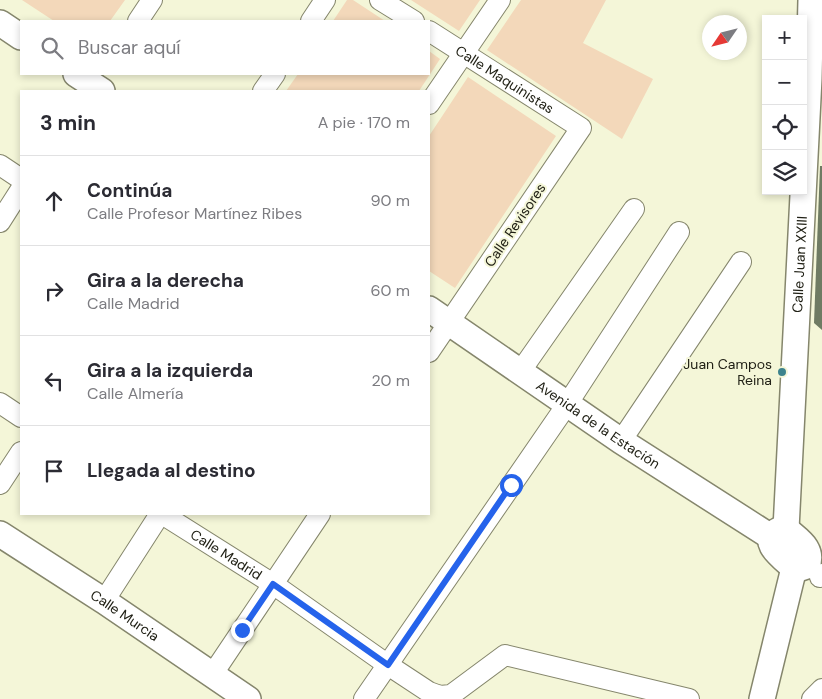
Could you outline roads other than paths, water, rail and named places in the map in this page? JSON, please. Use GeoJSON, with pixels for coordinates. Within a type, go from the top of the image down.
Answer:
{"type":"FeatureCollection","features":[{"type":"Feature","properties":{"kind":"street"},"geometry":{"type":"LineString","coordinates":[[139,20],[152,0]]}},
{"type":"Feature","properties":{"kind":"street"},"geometry":{"type":"LineString","coordinates":[[311,20],[325,0]]}},
{"type":"Feature","properties":{"kind":"street"},"geometry":{"type":"LineString","coordinates":[[380,0],[412,20]]}},
{"type":"Feature","properties":{"kind":"street"},"geometry":{"type":"LineString","coordinates":[[430,103],[500,0]]}},
{"type":"Feature","properties":{"kind":"street","name":"Calle Juan XXIII"},"geometry":{"type":"LineString","coordinates":[[778,533],[808,107],[811,0]]}},
{"type":"Feature","properties":{"kind":"street"},"geometry":{"type":"LineString","coordinates":[[0,23],[20,36]]}},
{"type":"Feature","properties":{"kind":"street","name":"Calle Maquinistas"},"geometry":{"type":"LineString","coordinates":[[430,32],[581,128]]}},
{"type":"Feature","properties":{"kind":"street"},"geometry":{"type":"LineString","coordinates":[[264,90],[274,75]]}},
{"type":"Feature","properties":{"kind":"street","name":"Calle Revisores"},"geometry":{"type":"LineString","coordinates":[[430,348],[439,316],[581,128]]}},
{"type":"Feature","properties":{"kind":"street"},"geometry":{"type":"LineString","coordinates":[[0,165],[20,179]]}},
{"type":"Feature","properties":{"kind":"street"},"geometry":{"type":"LineString","coordinates":[[0,222],[20,191]]}},
{"type":"Feature","properties":{"kind":"street"},"geometry":{"type":"LineString","coordinates":[[520,372],[634,209]]}},
{"type":"Feature","properties":{"kind":"street"},"geometry":{"type":"LineString","coordinates":[[364,699],[568,404],[679,232]]}},
{"type":"Feature","properties":{"kind":"street"},"geometry":{"type":"LineString","coordinates":[[622,441],[741,262]]}},
{"type":"Feature","properties":{"kind":"street","name":"Avenida de la Estación"},"geometry":{"type":"LineString","coordinates":[[439,316],[622,441],[778,533]]}},
{"type":"Feature","properties":{"kind":"street"},"geometry":{"type":"LineString","coordinates":[[0,403],[20,416]]}},
{"type":"Feature","properties":{"kind":"street"},"geometry":{"type":"LineString","coordinates":[[0,484],[20,454]]}},
{"type":"Feature","properties":{"kind":"street"},"geometry":{"type":"LineString","coordinates":[[104,601],[160,515]]}},
{"type":"Feature","properties":{"kind":"street","name":"Calle Madrid"},"geometry":{"type":"LineString","coordinates":[[163,515],[273,584],[429,692],[440,696],[451,695],[505,655],[689,699]]}},
{"type":"Feature","properties":{"kind":"street"},"geometry":{"type":"LineString","coordinates":[[212,675],[319,515]]}},
{"type":"Feature","properties":{"kind":"street"},"geometry":{"type":"LineString","coordinates":[[762,699],[813,573],[773,548],[770,543],[778,533]]}},
{"type":"Feature","properties":{"kind":"street","name":"Calle Murcia"},"geometry":{"type":"LineString","coordinates":[[0,534],[104,601],[248,699]]}},
{"type":"Feature","properties":{"kind":"street"},"geometry":{"type":"LineString","coordinates":[[812,699],[822,689]]}},
{"type":"Feature","properties":{"kind":"place","name":"Juan Campos Reina"},"geometry":{"type":"Point","coordinates":[782,372]}}]}
